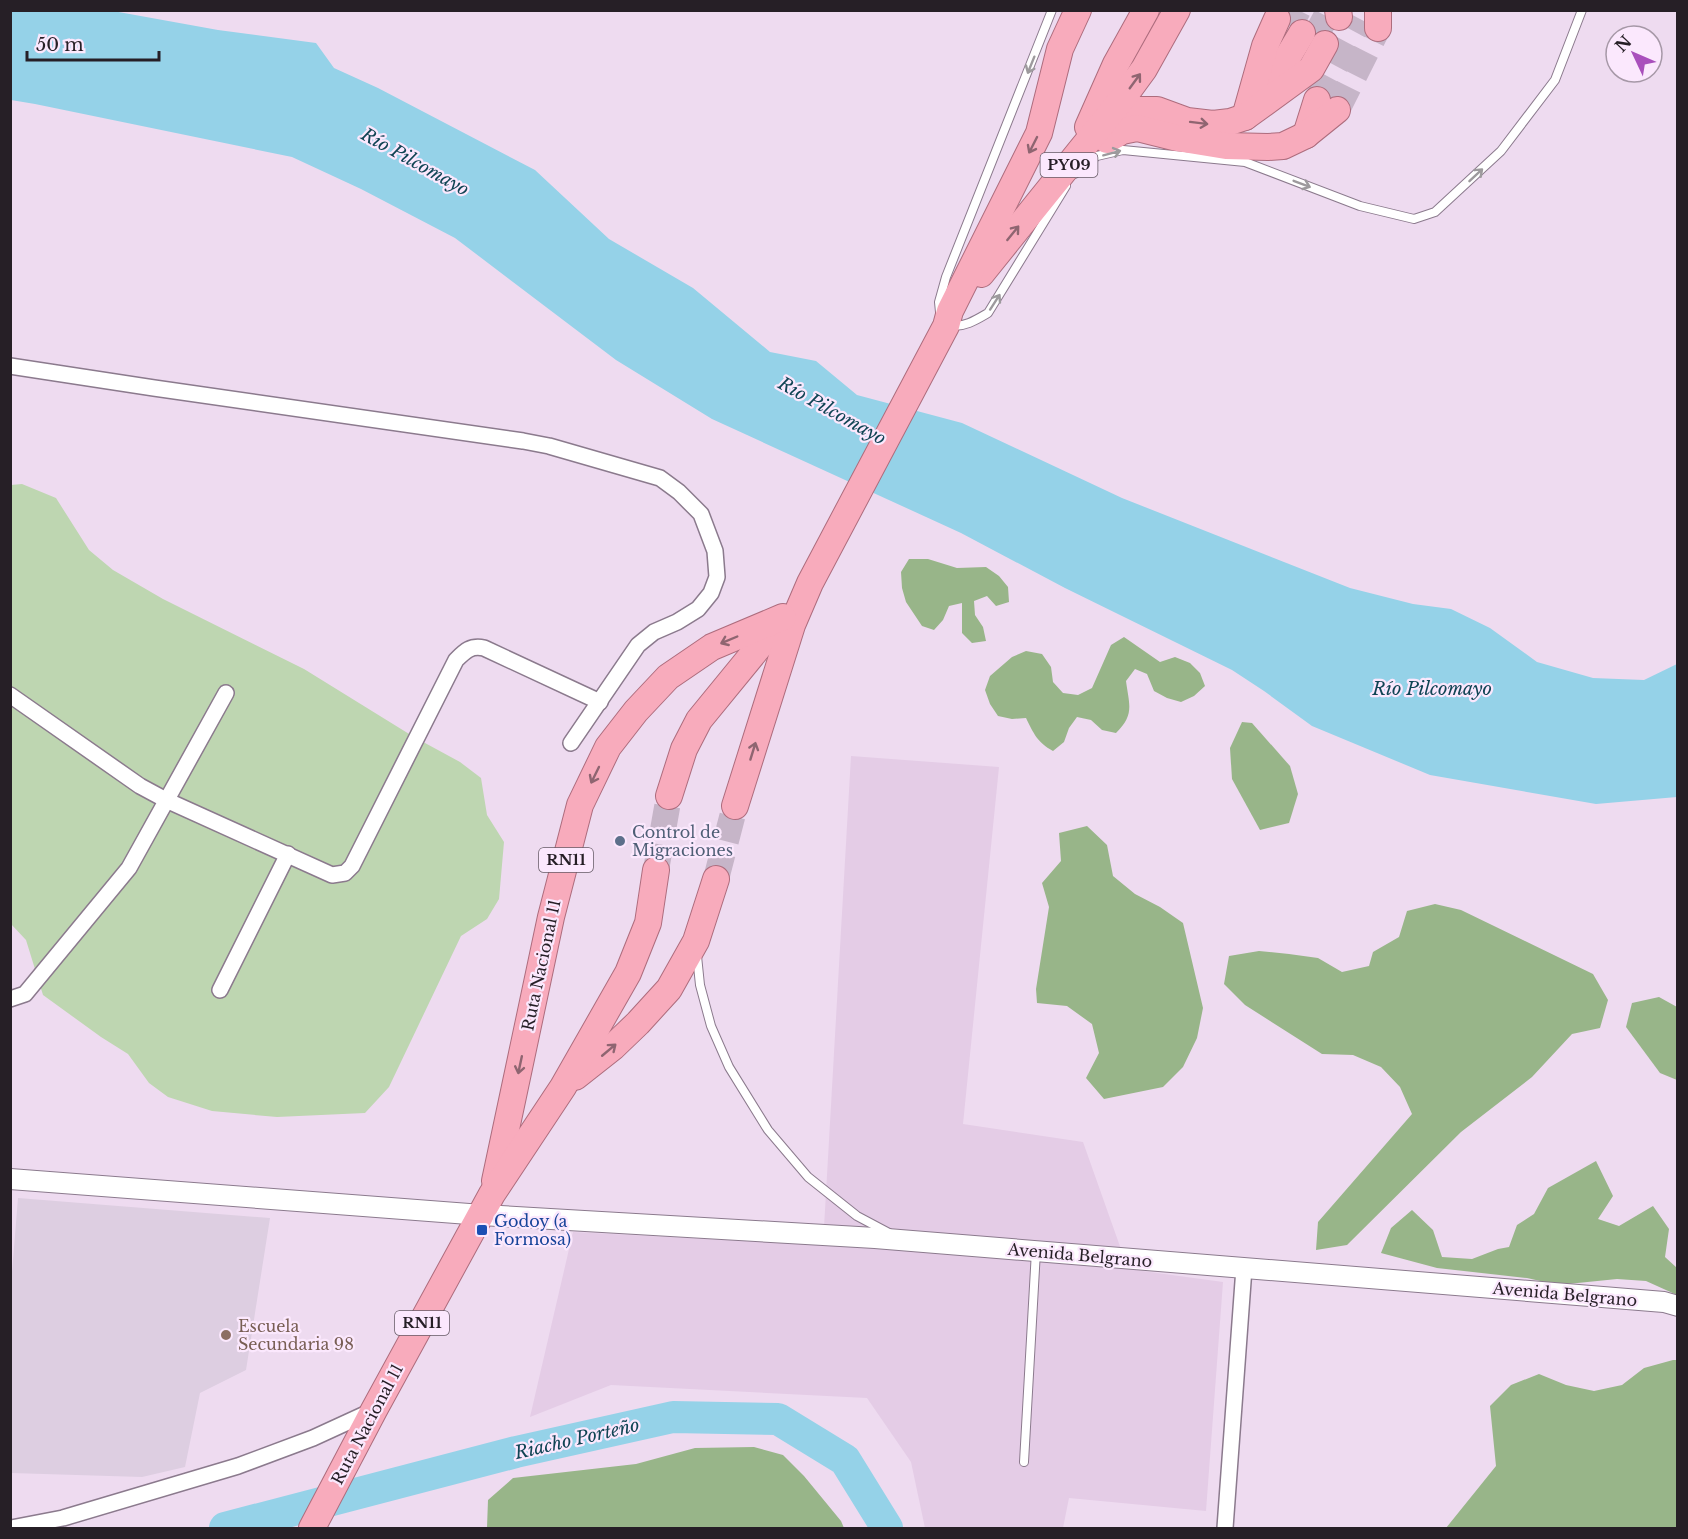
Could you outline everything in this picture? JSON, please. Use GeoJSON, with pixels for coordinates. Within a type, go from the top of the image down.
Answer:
{"type":"FeatureCollection","features":[{"type":"Feature","properties":{"kind":"highway","name":"PY09"},"geometry":{"type":"LineString","coordinates":[[885,440],[948,319],[1039,133],[1060,49],[1078,10]]}},
{"type":"Feature","properties":{"kind":"highway"},"geometry":{"type":"LineString","coordinates":[[1075,157],[1116,64],[1146,10]]}},
{"type":"Feature","properties":{"kind":"highway","name":"PY09"},"geometry":{"type":"LineString","coordinates":[[948,319],[1122,99],[1144,69],[1177,10]]}},
{"type":"Feature","properties":{"kind":"highway"},"geometry":{"type":"LineString","coordinates":[[1075,157],[1113,124],[1138,111],[1157,110],[1187,121],[1213,124],[1245,117],[1300,63],[1301,32],[1265,46],[1245,117]]}},
{"type":"Feature","properties":{"kind":"highway"},"geometry":{"type":"LineString","coordinates":[[1075,157],[1122,131],[1137,128],[1177,138],[1237,146],[1283,146],[1306,135],[1327,105]]}},
{"type":"Feature","properties":{"kind":"highway","name":"Ruta Nacional 11"},"geometry":{"type":"LineString","coordinates":[[735,807],[792,624],[810,583],[885,440]]}},
{"type":"Feature","properties":{"kind":"highway","name":"Ruta Nacional 11"},"geometry":{"type":"LineString","coordinates":[[669,796],[684,749],[699,720],[810,583]]}},
{"type":"Feature","properties":{"kind":"highway","name":"Ruta Nacional 11"},"geometry":{"type":"LineString","coordinates":[[487,1205],[551,917],[580,805],[608,747],[636,711],[668,677],[712,647],[783,617]]}},
{"type":"Feature","properties":{"kind":"highway","name":"Ruta Nacional 11"},"geometry":{"type":"LineString","coordinates":[[312,1528],[487,1205],[563,1087],[628,973],[648,923],[656,870]]}},
{"type":"Feature","properties":{"kind":"highway","name":"Ruta Nacional 11"},"geometry":{"type":"LineString","coordinates":[[563,1087],[613,1047],[669,989],[696,941],[716,879]]}},
{"type":"Feature","properties":{"kind":"street"},"geometry":{"type":"LineString","coordinates":[[10,366],[523,441],[549,446],[660,478],[679,492],[701,514],[715,551],[717,577],[711,593],[698,609],[654,632],[639,645],[571,743]]}},
{"type":"Feature","properties":{"kind":"street"},"geometry":{"type":"LineString","coordinates":[[10,695],[140,786],[332,875],[345,873],[352,866],[456,660],[466,650],[484,648],[600,702]]}},
{"type":"Feature","properties":{"kind":"street"},"geometry":{"type":"LineString","coordinates":[[10,999],[26,994],[129,868],[226,693]]}},
{"type":"Feature","properties":{"kind":"street"},"geometry":{"type":"LineString","coordinates":[[220,990],[288,854]]}},
{"type":"Feature","properties":{"kind":"street","name":"Avenida Belgrano"},"geometry":{"type":"LineString","coordinates":[[10,1179],[487,1205],[1664,1302],[1677,1306]]}},
{"type":"Feature","properties":{"kind":"street"},"geometry":{"type":"LineString","coordinates":[[1225,1528],[1244,1268]]}},
{"type":"Feature","properties":{"kind":"street"},"geometry":{"type":"LineString","coordinates":[[11,1528],[63,1518],[238,1466],[313,1438],[368,1421]]}},
{"type":"Feature","properties":{"kind":"lane"},"geometry":{"type":"LineString","coordinates":[[1052,10],[946,277],[939,302],[940,316],[960,327],[988,313],[1073,176],[1097,156],[1123,150],[1245,162],[1360,206],[1414,219],[1436,212],[1501,151],[1555,80],[1582,10]]}},
{"type":"Feature","properties":{"kind":"lane"},"geometry":{"type":"LineString","coordinates":[[696,941],[700,985],[711,1026],[729,1067],[768,1130],[808,1177],[857,1216],[900,1240]]}},
{"type":"Feature","properties":{"kind":"lane"},"geometry":{"type":"LineString","coordinates":[[1024,1462],[1036,1251]]}},
{"type":"Feature","properties":{"kind":"shaded area"},"geometry":{"type":"Polygon","coordinates":[[[851,756],[999,767],[963,1124],[1083,1142],[1128,1269],[1223,1282],[1206,1511],[1069,1498],[1063,1528],[925,1528],[911,1462],[867,1398],[611,1385],[530,1417],[573,1232],[823,1245],[851,756]]]}},
{"type":"Feature","properties":{"kind":"shaded area"},"geometry":{"type":"Polygon","coordinates":[[[18,1198],[270,1218],[246,1370],[200,1393],[185,1467],[142,1477],[11,1473],[10,1297],[18,1198]]]}},
{"type":"Feature","properties":{"kind":"green space"},"geometry":{"type":"Polygon","coordinates":[[[22,484],[56,498],[89,550],[113,570],[163,599],[304,669],[414,737],[460,762],[481,778],[487,815],[504,842],[499,899],[487,919],[461,936],[389,1087],[365,1113],[277,1117],[212,1111],[168,1097],[149,1083],[128,1054],[43,995],[26,940],[11,924],[11,485],[22,484]]]}},
{"type":"Feature","properties":{"kind":"green space"},"geometry":{"type":"Polygon","coordinates":[[[909,559],[928,559],[957,568],[986,567],[999,576],[1008,587],[1009,602],[996,606],[987,596],[974,601],[975,615],[983,627],[986,641],[972,643],[962,633],[962,603],[949,606],[943,620],[934,630],[922,626],[906,602],[902,588],[901,572],[909,559]]]}},
{"type":"Feature","properties":{"kind":"green space"},"geometry":{"type":"Polygon","coordinates":[[[1124,637],[1160,662],[1175,657],[1190,663],[1200,673],[1205,686],[1194,696],[1181,702],[1154,691],[1147,674],[1135,669],[1126,681],[1128,715],[1116,733],[1102,730],[1091,720],[1077,717],[1069,728],[1064,742],[1053,751],[1036,737],[1026,718],[1012,719],[998,716],[990,704],[985,690],[990,676],[1012,657],[1026,651],[1042,654],[1051,667],[1053,682],[1063,693],[1078,695],[1092,688],[1111,645],[1124,637]]]}},
{"type":"Feature","properties":{"kind":"green space"},"geometry":{"type":"Polygon","coordinates":[[[1242,722],[1252,723],[1290,766],[1298,794],[1289,823],[1260,830],[1232,779],[1230,748],[1242,722]]]}},
{"type":"Feature","properties":{"kind":"green space"},"geometry":{"type":"Polygon","coordinates":[[[1087,826],[1107,845],[1113,876],[1135,894],[1160,907],[1183,923],[1203,1008],[1197,1038],[1183,1067],[1163,1087],[1104,1099],[1086,1078],[1099,1053],[1092,1024],[1067,1006],[1037,1003],[1036,989],[1049,907],[1042,883],[1061,861],[1059,833],[1087,826]]]}},
{"type":"Feature","properties":{"kind":"green space"},"geometry":{"type":"Polygon","coordinates":[[[1435,904],[1461,910],[1593,974],[1608,1000],[1600,1028],[1572,1034],[1532,1077],[1461,1132],[1347,1245],[1316,1250],[1318,1222],[1412,1114],[1400,1087],[1381,1067],[1353,1055],[1322,1054],[1245,1005],[1224,984],[1229,956],[1259,951],[1318,958],[1342,972],[1369,966],[1373,952],[1399,937],[1407,911],[1435,904]]]}},
{"type":"Feature","properties":{"kind":"green space"},"geometry":{"type":"Polygon","coordinates":[[[1659,997],[1677,1007],[1677,1080],[1660,1073],[1626,1027],[1632,1003],[1659,997]]]}},
{"type":"Feature","properties":{"kind":"green space"},"geometry":{"type":"Polygon","coordinates":[[[1596,1161],[1613,1196],[1598,1219],[1619,1226],[1653,1206],[1669,1229],[1665,1257],[1677,1268],[1677,1295],[1646,1281],[1617,1279],[1558,1285],[1527,1278],[1437,1268],[1381,1253],[1391,1228],[1412,1210],[1433,1230],[1442,1257],[1472,1259],[1509,1247],[1517,1225],[1534,1214],[1548,1188],[1596,1161]]]}},
{"type":"Feature","properties":{"kind":"green space"},"geometry":{"type":"Polygon","coordinates":[[[1678,1360],[1677,1528],[1446,1528],[1496,1466],[1490,1406],[1511,1385],[1539,1374],[1566,1385],[1594,1391],[1622,1385],[1644,1368],[1678,1360]]]}},
{"type":"Feature","properties":{"kind":"green space"},"geometry":{"type":"Polygon","coordinates":[[[754,1447],[783,1455],[804,1476],[841,1521],[844,1528],[487,1528],[488,1500],[513,1478],[636,1464],[695,1448],[754,1447]]]}},
{"type":"Feature","properties":{"kind":"water","name":"Río Pilcomayo"},"geometry":{"type":"Polygon","coordinates":[[[10,11],[113,11],[218,30],[316,43],[334,68],[378,88],[535,170],[609,239],[693,288],[770,352],[816,361],[857,395],[962,423],[1122,498],[1350,588],[1413,604],[1451,609],[1490,628],[1537,662],[1593,678],[1644,680],[1677,664],[1677,797],[1596,804],[1430,775],[1312,726],[1232,670],[1065,588],[961,533],[712,419],[616,360],[455,238],[361,189],[292,157],[11,100],[10,11]]]}},
{"type":"Feature","properties":{"kind":"waterway","name":"Riacho Porteño"},"geometry":{"type":"LineString","coordinates":[[225,1528],[516,1452],[673,1417],[778,1419],[845,1460],[887,1528]]}},
{"type":"Feature","properties":{"kind":"tunnel"},"geometry":{"type":"LineString","coordinates":[[1290,26],[1298,10]]}},
{"type":"Feature","properties":{"kind":"tunnel"},"geometry":{"type":"LineString","coordinates":[[1314,39],[1329,11]]}},
{"type":"Feature","properties":{"kind":"tunnel"},"geometry":{"type":"LineString","coordinates":[[1317,100],[1360,19]]}},
{"type":"Feature","properties":{"kind":"tunnel"},"geometry":{"type":"LineString","coordinates":[[1337,110],[1378,28]]}},
{"type":"Feature","properties":{"kind":"tunnel"},"geometry":{"type":"LineString","coordinates":[[656,870],[669,796]]}},
{"type":"Feature","properties":{"kind":"tunnel"},"geometry":{"type":"LineString","coordinates":[[716,879],[735,806]]}},
{"type":"Feature","properties":{"kind":"place","name":"Control de Migraciones"},"geometry":{"type":"Point","coordinates":[620,841]}},
{"type":"Feature","properties":{"kind":"place","name":"Godoy (a Formosa)"},"geometry":{"type":"Point","coordinates":[482,1230]}},
{"type":"Feature","properties":{"kind":"place","name":"Escuela Secundaria 98"},"geometry":{"type":"Point","coordinates":[226,1335]}}]}
